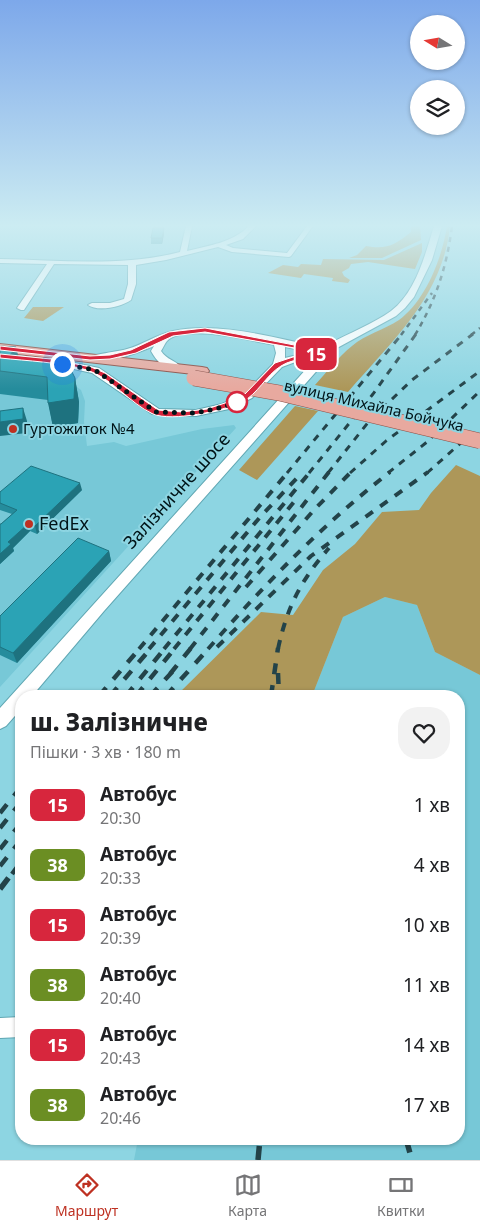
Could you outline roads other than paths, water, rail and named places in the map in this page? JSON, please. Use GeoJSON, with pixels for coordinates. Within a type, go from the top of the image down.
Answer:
{"type":"FeatureCollection","features":[{"type":"Feature","properties":{"kind":"main road","name":"вулиця Михайла Бойчука"},"geometry":{"type":"LineString","coordinates":[[0,348],[176,367],[198,374],[480,441]]}},
{"type":"Feature","properties":{"kind":"main road","name":"вулиця Михайла Бойчука"},"geometry":{"type":"LineString","coordinates":[[0,356],[198,374],[286,385],[480,432]]}},
{"type":"Feature","properties":{"kind":"street"},"geometry":{"type":"LineString","coordinates":[[21,308],[40,280]]}},
{"type":"Feature","properties":{"kind":"street"},"geometry":{"type":"LineString","coordinates":[[92,305],[111,305],[127,300],[132,280]]}},
{"type":"Feature","properties":{"kind":"street","name":"Залізничне шосе"},"geometry":{"type":"LineString","coordinates":[[27,690],[328,352],[340,341],[380,322],[402,306],[417,280]]}},
{"type":"Feature","properties":{"kind":"street"},"geometry":{"type":"LineString","coordinates":[[90,358],[110,357],[134,352],[181,331],[205,330],[328,352]]}},
{"type":"Feature","properties":{"kind":"street"},"geometry":{"type":"LineString","coordinates":[[164,337],[156,351],[162,361],[176,367]]}},
{"type":"Feature","properties":{"kind":"street"},"geometry":{"type":"LineString","coordinates":[[278,365],[281,353],[279,343]]}},
{"type":"Feature","properties":{"kind":"street"},"geometry":{"type":"LineString","coordinates":[[51,361],[95,370],[156,412],[170,414],[208,411],[239,401],[248,396],[278,365],[295,358],[328,352]]}},
{"type":"Feature","properties":{"kind":"street","name":"Залізничне шосе"},"geometry":{"type":"LineString","coordinates":[[0,721],[15,704]]}},
{"type":"Feature","properties":{"kind":"street"},"geometry":{"type":"LineString","coordinates":[[0,1028],[15,1027]]}},
{"type":"Feature","properties":{"kind":"railway"},"geometry":{"type":"LineString","coordinates":[[415,335],[429,309],[441,280]]}},
{"type":"Feature","properties":{"kind":"railway"},"geometry":{"type":"LineString","coordinates":[[401,335],[432,293]]}},
{"type":"Feature","properties":{"kind":"railway"},"geometry":{"type":"LineString","coordinates":[[471,335],[480,328]]}},
{"type":"Feature","properties":{"kind":"railway"},"geometry":{"type":"LineString","coordinates":[[287,473],[402,334]]}},
{"type":"Feature","properties":{"kind":"railway"},"geometry":{"type":"LineString","coordinates":[[309,473],[373,394],[416,334]]}},
{"type":"Feature","properties":{"kind":"railway"},"geometry":{"type":"LineString","coordinates":[[328,473],[370,420],[412,380],[473,334]]}},
{"type":"Feature","properties":{"kind":"railway"},"geometry":{"type":"LineString","coordinates":[[350,473],[386,441],[480,371]]}},
{"type":"Feature","properties":{"kind":"railway"},"geometry":{"type":"LineString","coordinates":[[388,473],[427,442],[480,391]]}},
{"type":"Feature","properties":{"kind":"railway"},"geometry":{"type":"LineString","coordinates":[[427,473],[463,441]]}},
{"type":"Feature","properties":{"kind":"railway"},"geometry":{"type":"LineString","coordinates":[[139,649],[288,472]]}},
{"type":"Feature","properties":{"kind":"railway"},"geometry":{"type":"LineString","coordinates":[[164,649],[310,472]]}},
{"type":"Feature","properties":{"kind":"railway"},"geometry":{"type":"LineString","coordinates":[[190,649],[329,472]]}},
{"type":"Feature","properties":{"kind":"railway"},"geometry":{"type":"LineString","coordinates":[[208,649],[294,556],[390,472]]}},
{"type":"Feature","properties":{"kind":"railway"},"geometry":{"type":"LineString","coordinates":[[217,647],[311,556],[428,472]]}},
{"type":"Feature","properties":{"kind":"railway"},"geometry":{"type":"LineString","coordinates":[[246,587],[314,510],[350,473]]}},
{"type":"Feature","properties":{"kind":"railway"},"geometry":{"type":"LineString","coordinates":[[149,649],[261,516],[299,476]]}},
{"type":"Feature","properties":{"kind":"railway"},"geometry":{"type":"LineString","coordinates":[[174,649],[298,497]]}},
{"type":"Feature","properties":{"kind":"railway"},"geometry":{"type":"LineString","coordinates":[[278,649],[286,620],[296,595],[310,571],[329,548]]}},
{"type":"Feature","properties":{"kind":"railway"},"geometry":{"type":"LineString","coordinates":[[104,690],[140,648]]}},
{"type":"Feature","properties":{"kind":"railway"},"geometry":{"type":"LineString","coordinates":[[115,690],[151,648]]}},
{"type":"Feature","properties":{"kind":"railway"},"geometry":{"type":"LineString","coordinates":[[131,690],[165,648]]}},
{"type":"Feature","properties":{"kind":"railway"},"geometry":{"type":"LineString","coordinates":[[141,690],[175,648]]}},
{"type":"Feature","properties":{"kind":"railway"},"geometry":{"type":"LineString","coordinates":[[170,674],[191,648]]}},
{"type":"Feature","properties":{"kind":"railway"},"geometry":{"type":"LineString","coordinates":[[171,690],[209,648]]}},
{"type":"Feature","properties":{"kind":"railway"},"geometry":{"type":"LineString","coordinates":[[272,690],[278,648]]}},
{"type":"Feature","properties":{"kind":"railway"},"geometry":{"type":"LineString","coordinates":[[156,690],[174,670]]}},
{"type":"Feature","properties":{"kind":"railway"},"geometry":{"type":"LineString","coordinates":[[278,673],[279,690]]}},
{"type":"Feature","properties":{"kind":"railway"},"geometry":{"type":"LineString","coordinates":[[0,813],[15,794]]}},
{"type":"Feature","properties":{"kind":"railway"},"geometry":{"type":"LineString","coordinates":[[0,828],[15,809]]}},
{"type":"Feature","properties":{"kind":"railway"},"geometry":{"type":"LineString","coordinates":[[0,849],[15,830]]}},
{"type":"Feature","properties":{"kind":"railway"},"geometry":{"type":"LineString","coordinates":[[0,866],[15,847]]}},
{"type":"Feature","properties":{"kind":"railway"},"geometry":{"type":"LineString","coordinates":[[12,874],[15,870]]}},
{"type":"Feature","properties":{"kind":"railway"},"geometry":{"type":"LineString","coordinates":[[0,889],[13,872]]}},
{"type":"Feature","properties":{"kind":"railway"},"geometry":{"type":"LineString","coordinates":[[258,1160],[259,1145]]}},
{"type":"Feature","properties":{"kind":"railway"},"geometry":{"type":"LineString","coordinates":[[408,1145],[412,1160]]}},
{"type":"Feature","properties":{"kind":"place","name":"Гуртожиток №4"},"geometry":{"type":"Point","coordinates":[13,429]}},
{"type":"Feature","properties":{"kind":"place","name":"FedEx"},"geometry":{"type":"Point","coordinates":[29,524]}}]}
